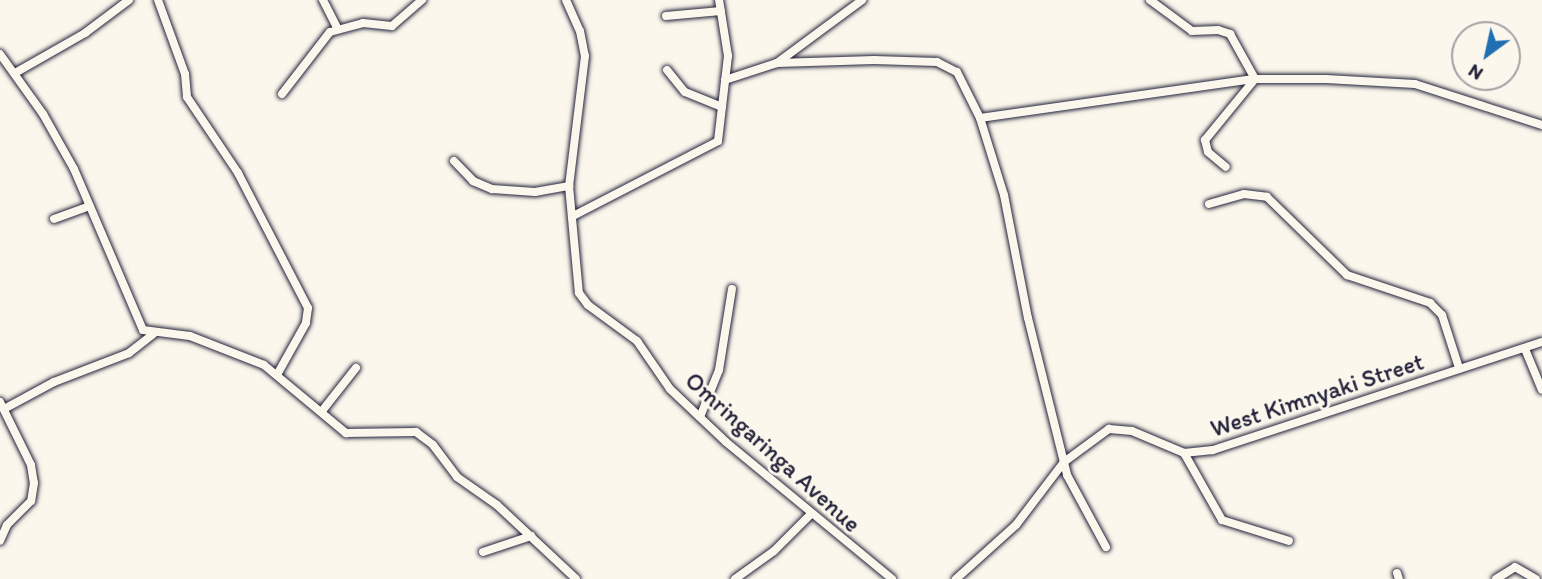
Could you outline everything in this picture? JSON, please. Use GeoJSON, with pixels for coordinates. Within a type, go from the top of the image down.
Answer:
{"type":"FeatureCollection","features":[{"type":"Feature","properties":{"kind":"street"},"geometry":{"type":"LineString","coordinates":[[15,73],[85,33],[129,0]]}},
{"type":"Feature","properties":{"kind":"street"},"geometry":{"type":"LineString","coordinates":[[158,0],[185,74],[187,97],[244,182],[309,308],[306,323],[278,373]]}},
{"type":"Feature","properties":{"kind":"street"},"geometry":{"type":"LineString","coordinates":[[323,0],[338,29]]}},
{"type":"Feature","properties":{"kind":"street"},"geometry":{"type":"LineString","coordinates":[[282,94],[326,35],[363,23],[392,26],[422,0]]}},
{"type":"Feature","properties":{"kind":"street","name":"Omringaringa Avenue"},"geometry":{"type":"LineString","coordinates":[[566,0],[585,56],[569,186],[577,284],[583,300],[637,341],[670,389],[701,417],[772,476],[810,515],[892,579]]}},
{"type":"Feature","properties":{"kind":"street"},"geometry":{"type":"LineString","coordinates":[[573,216],[713,147],[720,134],[727,56],[719,0]]}},
{"type":"Feature","properties":{"kind":"street"},"geometry":{"type":"LineString","coordinates":[[777,63],[862,0]]}},
{"type":"Feature","properties":{"kind":"street"},"geometry":{"type":"LineString","coordinates":[[1150,0],[1192,31],[1218,30],[1230,34],[1255,79]]}},
{"type":"Feature","properties":{"kind":"street"},"geometry":{"type":"LineString","coordinates":[[666,16],[721,11]]}},
{"type":"Feature","properties":{"kind":"street"},"geometry":{"type":"LineString","coordinates":[[0,54],[60,144],[90,206],[138,323],[153,334],[190,337],[278,373],[346,433],[416,432],[433,445],[457,477],[531,536],[576,579]]}},
{"type":"Feature","properties":{"kind":"street"},"geometry":{"type":"LineString","coordinates":[[725,80],[777,63],[917,60],[947,64],[957,72],[980,118],[1004,195],[1070,484],[1106,547]]}},
{"type":"Feature","properties":{"kind":"street"},"geometry":{"type":"LineString","coordinates":[[667,70],[685,92],[722,107]]}},
{"type":"Feature","properties":{"kind":"street"},"geometry":{"type":"LineString","coordinates":[[980,118],[1221,87],[1255,79],[1415,84],[1542,125]]}},
{"type":"Feature","properties":{"kind":"street"},"geometry":{"type":"LineString","coordinates":[[1226,167],[1208,152],[1205,141],[1255,79]]}},
{"type":"Feature","properties":{"kind":"street"},"geometry":{"type":"LineString","coordinates":[[454,161],[473,181],[492,189],[535,192],[569,186]]}},
{"type":"Feature","properties":{"kind":"street"},"geometry":{"type":"LineString","coordinates":[[1209,204],[1244,194],[1267,197],[1347,275],[1430,303],[1442,315],[1460,368]]}},
{"type":"Feature","properties":{"kind":"street"},"geometry":{"type":"LineString","coordinates":[[54,219],[90,206]]}},
{"type":"Feature","properties":{"kind":"street"},"geometry":{"type":"LineString","coordinates":[[701,417],[719,370],[732,289]]}},
{"type":"Feature","properties":{"kind":"street"},"geometry":{"type":"LineString","coordinates":[[0,541],[7,525],[31,500],[34,483],[31,465],[2,405],[129,353],[153,334]]}},
{"type":"Feature","properties":{"kind":"street","name":"West Kimnyaki Street"},"geometry":{"type":"LineString","coordinates":[[956,579],[1016,525],[1064,462],[1109,429],[1132,431],[1184,453],[1225,447],[1542,342]]}},
{"type":"Feature","properties":{"kind":"street"},"geometry":{"type":"LineString","coordinates":[[1525,348],[1542,390]]}},
{"type":"Feature","properties":{"kind":"street"},"geometry":{"type":"LineString","coordinates":[[322,411],[356,368]]}},
{"type":"Feature","properties":{"kind":"street"},"geometry":{"type":"LineString","coordinates":[[1184,453],[1222,520],[1289,541]]}},
{"type":"Feature","properties":{"kind":"street"},"geometry":{"type":"LineString","coordinates":[[735,579],[774,551],[810,515]]}},
{"type":"Feature","properties":{"kind":"street"},"geometry":{"type":"LineString","coordinates":[[484,552],[531,536]]}},
{"type":"Feature","properties":{"kind":"street"},"geometry":{"type":"LineString","coordinates":[[1496,579],[1515,567],[1536,579]]}}]}
